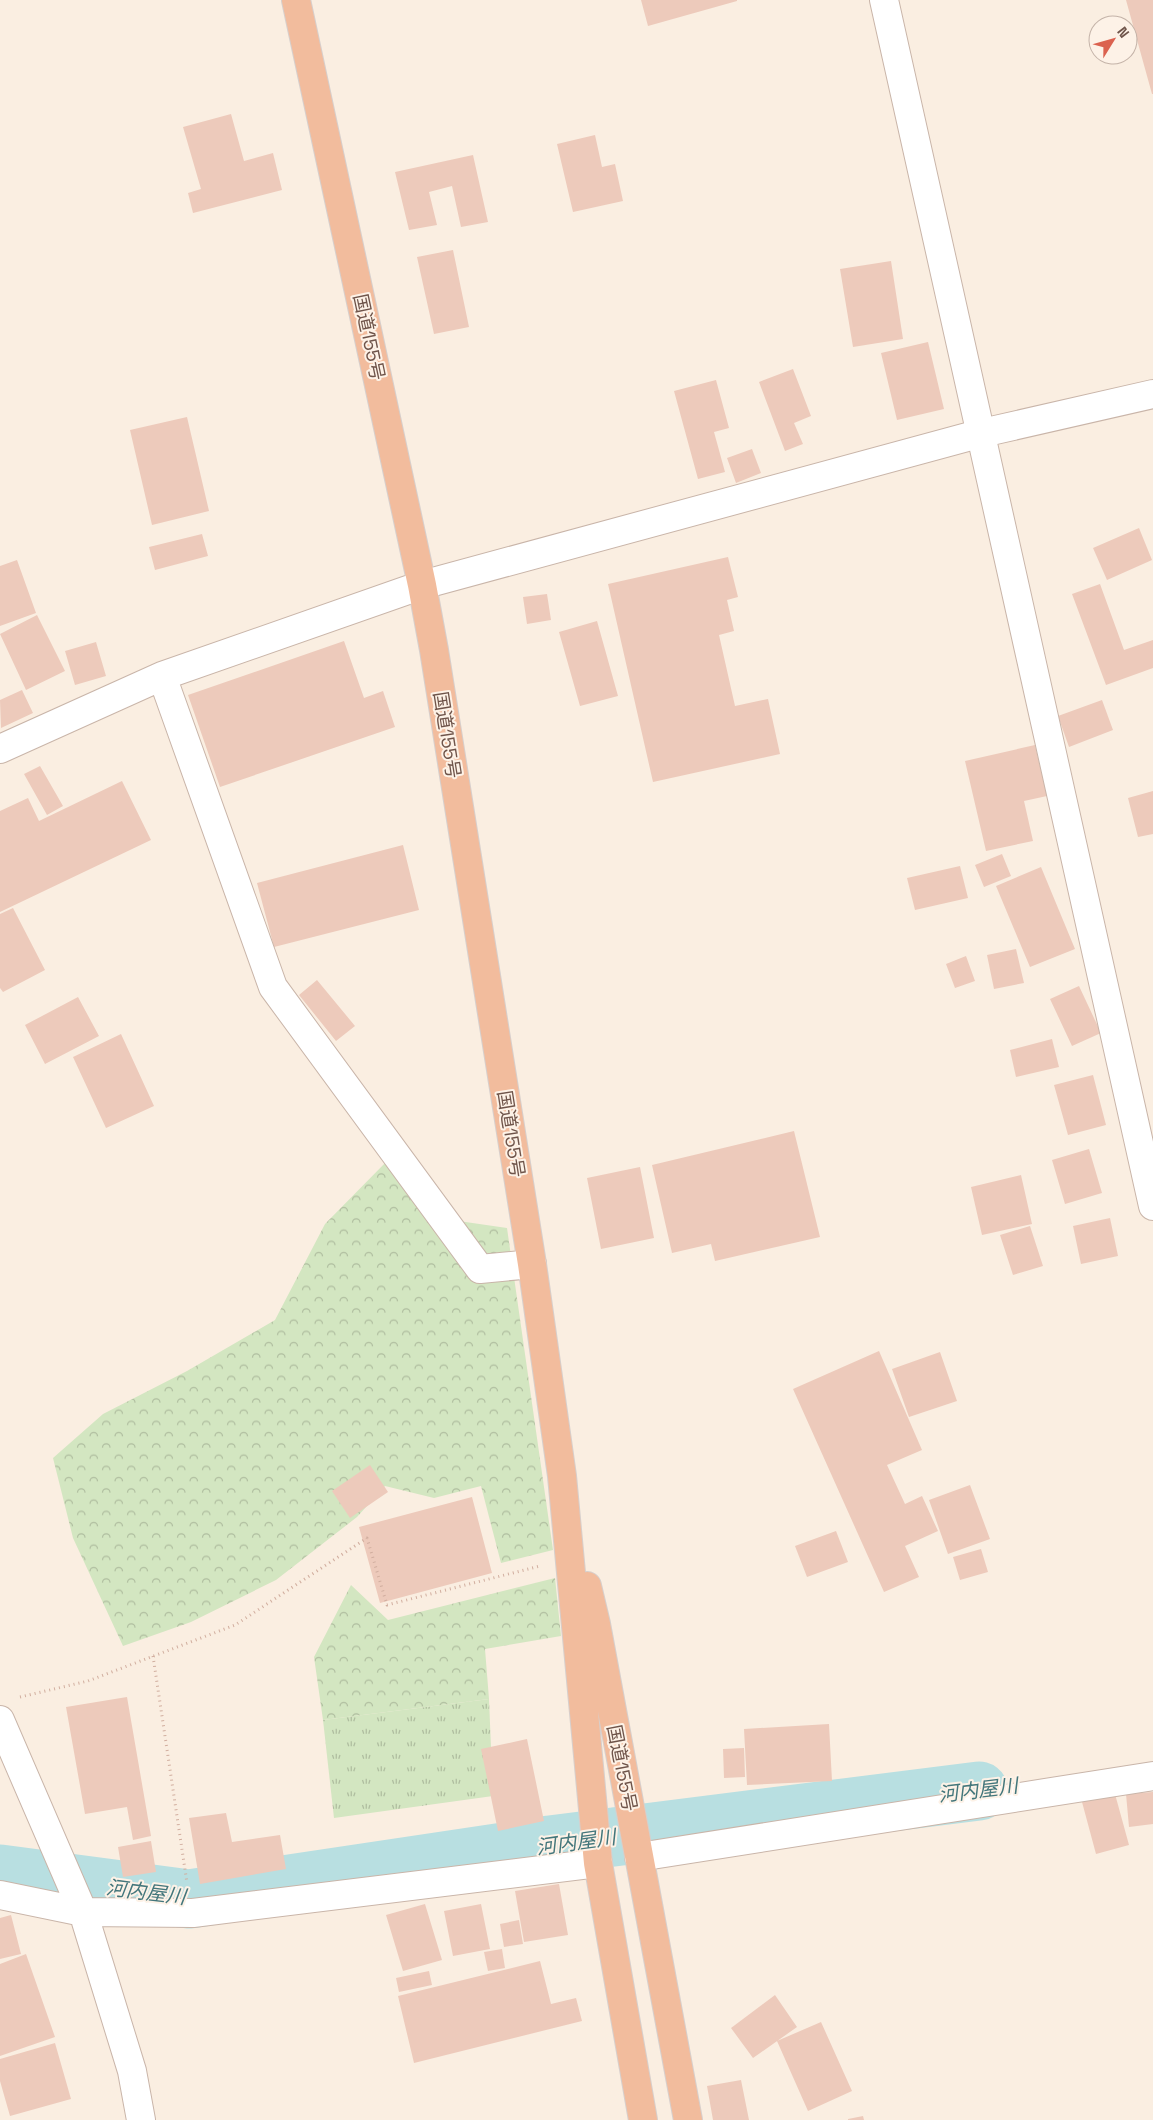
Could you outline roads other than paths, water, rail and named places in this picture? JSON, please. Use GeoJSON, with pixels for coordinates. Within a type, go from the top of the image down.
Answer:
{"type":"FeatureCollection","features":[{"type":"Feature","properties":{"kind":"highway","name":"国道155号"},"geometry":{"type":"LineString","coordinates":[[296,0],[422,585],[532,1264],[562,1476],[598,1863],[644,2120]]}},
{"type":"Feature","properties":{"kind":"highway","name":"国道155号"},"geometry":{"type":"LineString","coordinates":[[562,1476],[596,1624],[688,2120]]}},
{"type":"Feature","properties":{"kind":"street"},"geometry":{"type":"LineString","coordinates":[[884,0],[1153,1206]]}},
{"type":"Feature","properties":{"kind":"street"},"geometry":{"type":"LineString","coordinates":[[0,750],[162,676],[422,585],[982,433],[1153,394]]}},
{"type":"Feature","properties":{"kind":"street"},"geometry":{"type":"LineString","coordinates":[[162,676],[273,987],[480,1268],[532,1264]]}},
{"type":"Feature","properties":{"kind":"street"},"geometry":{"type":"LineString","coordinates":[[0,1720],[83,1912],[132,2071],[141,2120]]}},
{"type":"Feature","properties":{"kind":"street"},"geometry":{"type":"LineString","coordinates":[[639,1857],[1153,1776]]}},
{"type":"Feature","properties":{"kind":"street"},"geometry":{"type":"LineString","coordinates":[[0,1895],[83,1912],[193,1913],[598,1863]]}},
{"type":"Feature","properties":{"kind":"waterway","name":"河内屋川"},"geometry":{"type":"LineString","coordinates":[[0,1874],[189,1899],[550,1845],[979,1791]]}}]}
